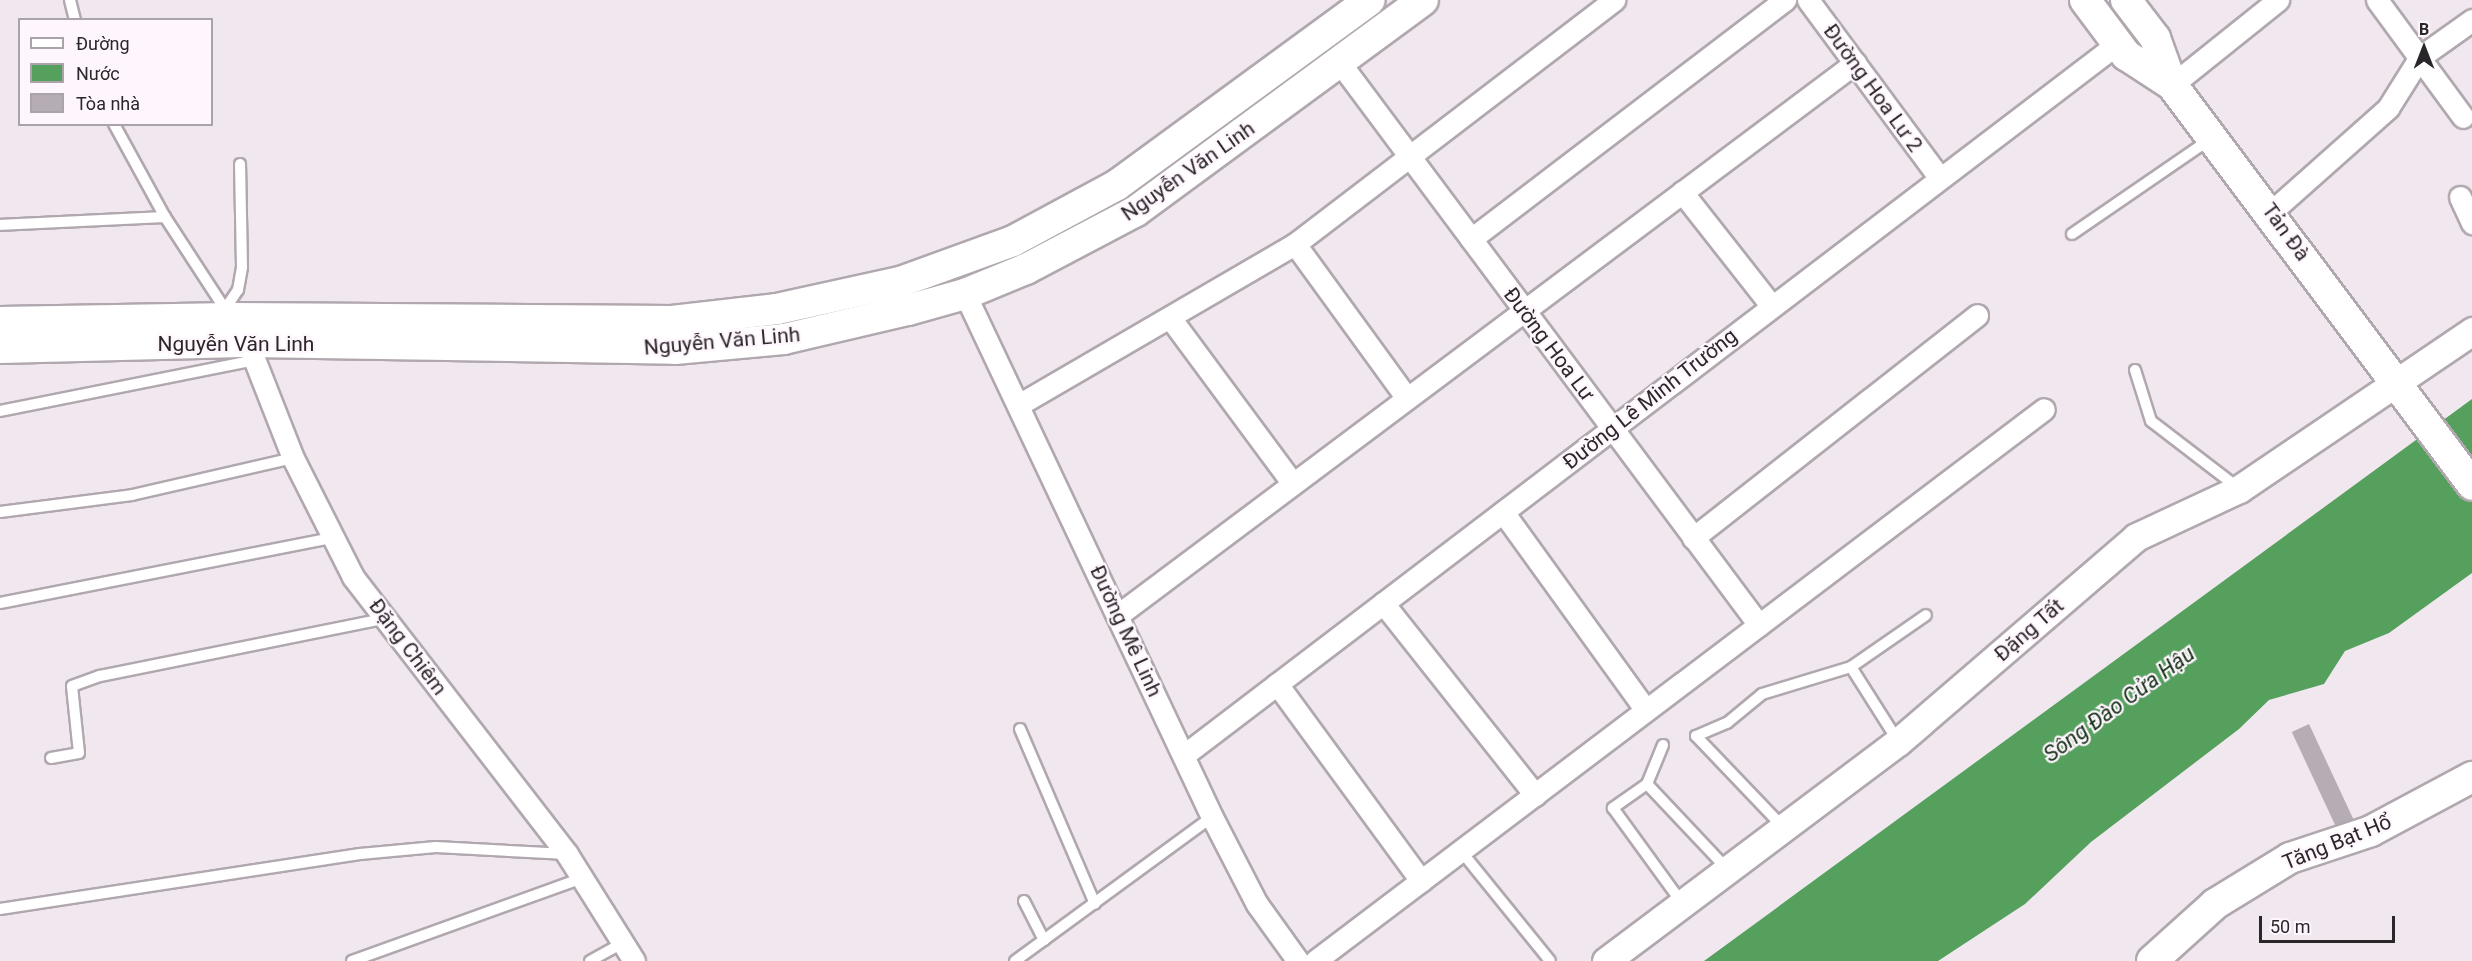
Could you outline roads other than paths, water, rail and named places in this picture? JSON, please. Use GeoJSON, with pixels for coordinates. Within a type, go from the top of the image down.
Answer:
{"type":"FeatureCollection","features":[{"type":"Feature","properties":{"kind":"main road","name":"Nguyễn Văn Linh"},"geometry":{"type":"LineString","coordinates":[[0,322],[229,314],[567,324],[672,321],[777,309],[900,282],[1013,241],[1117,185],[1370,0]]}},
{"type":"Feature","properties":{"kind":"main road","name":"Nguyễn Văn Linh"},"geometry":{"type":"LineString","coordinates":[[0,348],[253,351],[675,349],[784,339],[964,294],[1026,269],[1136,211],[1340,63],[1422,0]]}},
{"type":"Feature","properties":{"kind":"main road","name":"Tản Đà"},"geometry":{"type":"LineString","coordinates":[[2085,0],[2117,44],[2172,85],[2271,212],[2472,485]]}},
{"type":"Feature","properties":{"kind":"main road","name":"Tản Đà"},"geometry":{"type":"LineString","coordinates":[[2126,0],[2155,38],[2172,85]]}},
{"type":"Feature","properties":{"kind":"main road"},"geometry":{"type":"LineString","coordinates":[[1261,81],[1280,107]]}},
{"type":"Feature","properties":{"kind":"main road"},"geometry":{"type":"LineString","coordinates":[[777,309],[784,339]]}},
{"type":"Feature","properties":{"kind":"main road","name":"Tăng Bạt Hổ"},"geometry":{"type":"LineString","coordinates":[[2152,961],[2215,904],[2290,858],[2371,831],[2472,777]]}},
{"type":"Feature","properties":{"kind":"street"},"geometry":{"type":"LineString","coordinates":[[1020,404],[1171,319],[1295,244],[1614,0]]}},
{"type":"Feature","properties":{"kind":"street"},"geometry":{"type":"LineString","coordinates":[[1471,239],[1785,0]]}},
{"type":"Feature","properties":{"kind":"street","name":"Đường Hoa Lư 2"},"geometry":{"type":"LineString","coordinates":[[1808,0],[1938,176]]}},
{"type":"Feature","properties":{"kind":"street"},"geometry":{"type":"LineString","coordinates":[[2172,85],[2278,0]]}},
{"type":"Feature","properties":{"kind":"street"},"geometry":{"type":"LineString","coordinates":[[2377,0],[2463,117]]}},
{"type":"Feature","properties":{"kind":"street"},"geometry":{"type":"LineString","coordinates":[[2271,212],[2388,108],[2420,57],[2472,20]]}},
{"type":"Feature","properties":{"kind":"street","name":"Đường Lê Minh Trường"},"geometry":{"type":"LineString","coordinates":[[1184,755],[1612,429],[1938,176],[2117,44]]}},
{"type":"Feature","properties":{"kind":"street","name":"Đường Hoa Lư"},"geometry":{"type":"LineString","coordinates":[[1340,63],[1759,625]]}},
{"type":"Feature","properties":{"kind":"street"},"geometry":{"type":"LineString","coordinates":[[1118,615],[1855,63]]}},
{"type":"Feature","properties":{"kind":"street"},"geometry":{"type":"LineString","coordinates":[[1682,192],[1772,305]]}},
{"type":"Feature","properties":{"kind":"street"},"geometry":{"type":"LineString","coordinates":[[2460,197],[2472,223]]}},
{"type":"Feature","properties":{"kind":"street"},"geometry":{"type":"LineString","coordinates":[[1295,244],[1407,398]]}},
{"type":"Feature","properties":{"kind":"street","name":"Đường Mê Linh"},"geometry":{"type":"LineString","coordinates":[[964,294],[1020,404],[1212,816],[1257,904],[1298,961]]}},
{"type":"Feature","properties":{"kind":"street","name":"Đặng Chiêm"},"geometry":{"type":"LineString","coordinates":[[229,314],[253,351],[293,458],[330,538],[353,577],[388,618],[567,854],[580,879],[634,961]]}},
{"type":"Feature","properties":{"kind":"street"},"geometry":{"type":"LineString","coordinates":[[1693,537],[1977,315]]}},
{"type":"Feature","properties":{"kind":"street"},"geometry":{"type":"LineString","coordinates":[[1171,319],[1293,484]]}},
{"type":"Feature","properties":{"kind":"street","name":"Đặng Tất"},"geometry":{"type":"LineString","coordinates":[[1606,961],[1785,830],[1898,742],[2136,537],[2239,489],[2472,331]]}},
{"type":"Feature","properties":{"kind":"street"},"geometry":{"type":"LineString","coordinates":[[1315,961],[2044,409]]}},
{"type":"Feature","properties":{"kind":"street"},"geometry":{"type":"LineString","coordinates":[[1503,512],[1646,710]]}},
{"type":"Feature","properties":{"kind":"street"},"geometry":{"type":"LineString","coordinates":[[1383,603],[1535,795]]}},
{"type":"Feature","properties":{"kind":"street"},"geometry":{"type":"LineString","coordinates":[[1277,684],[1421,881]]}},
{"type":"Feature","properties":{"kind":"lane"},"geometry":{"type":"LineString","coordinates":[[70,0],[74,18]]}},
{"type":"Feature","properties":{"kind":"lane"},"geometry":{"type":"LineString","coordinates":[[115,126],[165,217],[229,314]]}},
{"type":"Feature","properties":{"kind":"lane"},"geometry":{"type":"LineString","coordinates":[[2072,234],[2213,137]]}},
{"type":"Feature","properties":{"kind":"lane"},"geometry":{"type":"LineString","coordinates":[[229,314],[238,290],[242,267],[240,164]]}},
{"type":"Feature","properties":{"kind":"lane"},"geometry":{"type":"LineString","coordinates":[[0,225],[165,217]]}},
{"type":"Feature","properties":{"kind":"lane"},"geometry":{"type":"LineString","coordinates":[[0,411],[253,351]]}},
{"type":"Feature","properties":{"kind":"lane"},"geometry":{"type":"LineString","coordinates":[[2135,370],[2151,421],[2239,489]]}},
{"type":"Feature","properties":{"kind":"lane"},"geometry":{"type":"LineString","coordinates":[[0,512],[132,495],[293,458]]}},
{"type":"Feature","properties":{"kind":"lane"},"geometry":{"type":"LineString","coordinates":[[0,603],[330,538]]}},
{"type":"Feature","properties":{"kind":"lane"},"geometry":{"type":"LineString","coordinates":[[1785,830],[1696,736],[1727,723],[1762,694],[1851,667],[1926,615]]}},
{"type":"Feature","properties":{"kind":"lane"},"geometry":{"type":"LineString","coordinates":[[51,758],[78,753],[72,686],[100,676],[388,618]]}},
{"type":"Feature","properties":{"kind":"lane"},"geometry":{"type":"LineString","coordinates":[[1851,667],[1898,742]]}},
{"type":"Feature","properties":{"kind":"lane"},"geometry":{"type":"LineString","coordinates":[[1020,729],[1095,904]]}},
{"type":"Feature","properties":{"kind":"lane"},"geometry":{"type":"LineString","coordinates":[[1663,745],[1647,784],[1613,808],[1683,905]]}},
{"type":"Feature","properties":{"kind":"lane"},"geometry":{"type":"LineString","coordinates":[[1647,784],[1729,871]]}},
{"type":"Feature","properties":{"kind":"lane"},"geometry":{"type":"LineString","coordinates":[[1015,961],[1212,816]]}},
{"type":"Feature","properties":{"kind":"lane"},"geometry":{"type":"LineString","coordinates":[[0,909],[360,854],[436,847],[567,854]]}},
{"type":"Feature","properties":{"kind":"lane"},"geometry":{"type":"LineString","coordinates":[[1461,851],[1550,961]]}},
{"type":"Feature","properties":{"kind":"lane"},"geometry":{"type":"LineString","coordinates":[[352,961],[580,879]]}},
{"type":"Feature","properties":{"kind":"lane"},"geometry":{"type":"LineString","coordinates":[[1024,901],[1044,940]]}},
{"type":"Feature","properties":{"kind":"lane"},"geometry":{"type":"LineString","coordinates":[[590,961],[623,943]]}},
{"type":"Feature","properties":{"kind":"water","name":"Sông Đào Cửa Hậu"},"geometry":{"type":"Polygon","coordinates":[[[2472,399],[2472,573],[2389,633],[2345,651],[2324,684],[2269,700],[2239,729],[2091,842],[2025,904],[1938,961],[1704,961],[2472,399]]]}}]}
